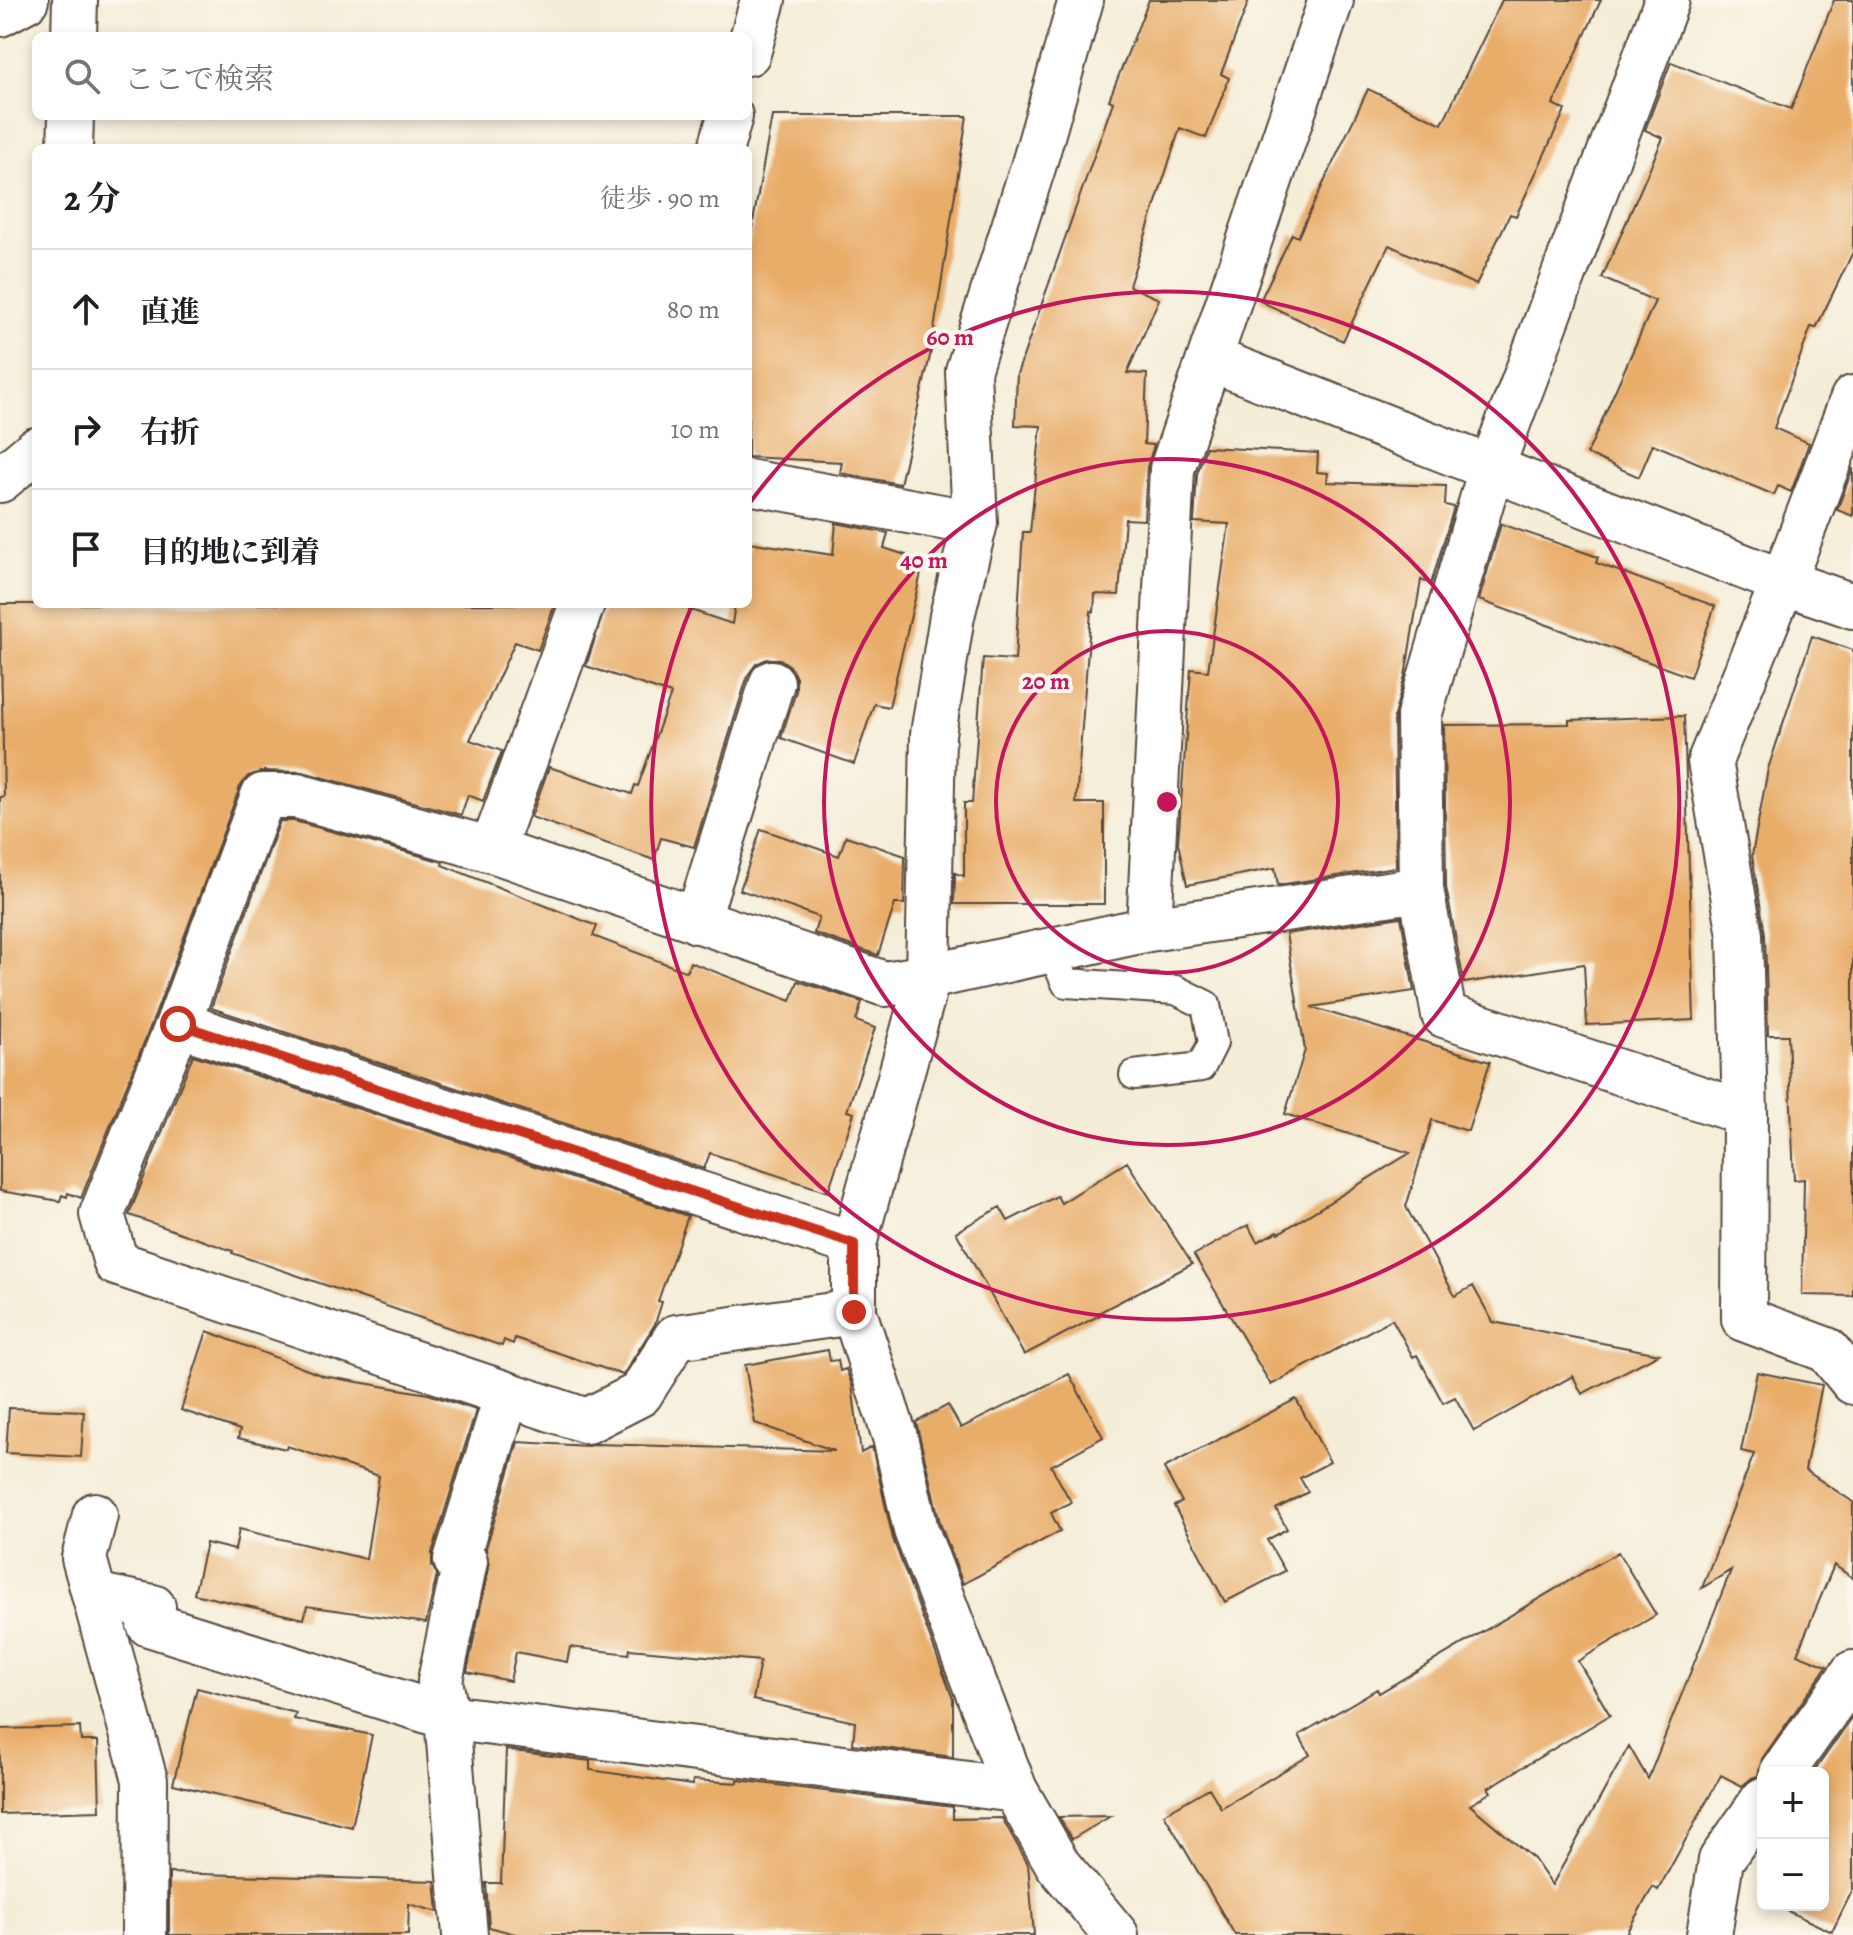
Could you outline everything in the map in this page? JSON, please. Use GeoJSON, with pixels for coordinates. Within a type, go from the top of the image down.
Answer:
{"type":"FeatureCollection","features":[{"type":"Feature","properties":{"kind":"street"},"geometry":{"type":"LineString","coordinates":[[0,14],[26,0]]}},
{"type":"Feature","properties":{"kind":"street"},"geometry":{"type":"LineString","coordinates":[[74,32],[75,0]]}},
{"type":"Feature","properties":{"kind":"street"},"geometry":{"type":"LineString","coordinates":[[752,39],[763,0]]}},
{"type":"Feature","properties":{"kind":"street"},"geometry":{"type":"LineString","coordinates":[[1081,0],[1034,164],[968,371],[975,523],[952,616],[933,734],[928,977],[854,1244],[854,1312],[895,1437],[916,1530],[1015,1790],[1058,1865],[1116,1935]]}},
{"type":"Feature","properties":{"kind":"street"},"geometry":{"type":"LineString","coordinates":[[1149,929],[1172,469],[1331,0]]}},
{"type":"Feature","properties":{"kind":"street"},"geometry":{"type":"LineString","coordinates":[[1667,0],[1491,469],[1419,716],[1421,889],[1444,1015],[1745,1113]]}},
{"type":"Feature","properties":{"kind":"street"},"geometry":{"type":"LineString","coordinates":[[70,144],[71,120]]}},
{"type":"Feature","properties":{"kind":"street"},"geometry":{"type":"LineString","coordinates":[[722,144],[729,120]]}},
{"type":"Feature","properties":{"kind":"street"},"geometry":{"type":"LineString","coordinates":[[1211,359],[1783,582],[1853,606]]}},
{"type":"Feature","properties":{"kind":"street"},"geometry":{"type":"LineString","coordinates":[[1852,1378],[1827,1350],[1744,1319],[1745,1113],[1740,935],[1710,761],[1853,398]]}},
{"type":"Feature","properties":{"kind":"street"},"geometry":{"type":"LineString","coordinates":[[0,480],[32,453]]}},
{"type":"Feature","properties":{"kind":"street"},"geometry":{"type":"LineString","coordinates":[[752,483],[975,523]]}},
{"type":"Feature","properties":{"kind":"street"},"geometry":{"type":"LineString","coordinates":[[492,850],[581,608]]}},
{"type":"Feature","properties":{"kind":"street"},"geometry":{"type":"LineString","coordinates":[[697,921],[772,683]]}},
{"type":"Feature","properties":{"kind":"street"},"geometry":{"type":"LineString","coordinates":[[854,1312],[676,1337],[640,1394],[587,1421],[116,1263],[102,1214],[178,1024],[263,796],[297,796],[492,850],[885,984],[1149,929],[1421,889]]}},
{"type":"Feature","properties":{"kind":"street"},"geometry":{"type":"LineString","coordinates":[[178,1024],[854,1244]]}},
{"type":"Feature","properties":{"kind":"street"},"geometry":{"type":"LineString","coordinates":[[465,1935],[447,1717],[440,1681],[465,1561],[456,1560],[507,1394]]}},
{"type":"Feature","properties":{"kind":"street"},"geometry":{"type":"LineString","coordinates":[[95,1515],[84,1558],[145,1780],[144,1935]]}},
{"type":"Feature","properties":{"kind":"street"},"geometry":{"type":"LineString","coordinates":[[94,1595],[153,1607],[149,1624],[447,1717],[1015,1790]]}},
{"type":"Feature","properties":{"kind":"street"},"geometry":{"type":"LineString","coordinates":[[1786,1767],[1853,1673]]}},
{"type":"Feature","properties":{"kind":"street"},"geometry":{"type":"LineString","coordinates":[[1709,1935],[1721,1860],[1757,1809]]}},
{"type":"Feature","properties":{"kind":"lane"},"geometry":{"type":"LineString","coordinates":[[1051,950],[1066,983],[1176,990],[1206,1005],[1213,1043],[1201,1067],[1134,1075]]}},
{"type":"Feature","properties":{"kind":"building"},"geometry":{"type":"Polygon","coordinates":[[[1149,0],[1249,0],[1221,74],[1229,78],[1206,138],[1180,128],[1129,286],[1159,299],[1127,373],[1147,374],[1144,444],[1154,445],[1147,467],[1144,520],[1125,519],[1119,595],[1095,594],[1094,612],[1091,611],[1076,803],[1104,803],[1104,904],[954,904],[955,873],[964,876],[964,803],[972,803],[983,658],[1015,660],[1023,532],[1030,532],[1041,426],[1015,425],[1017,374],[1113,102],[1109,100],[1149,0]]]}},
{"type":"Feature","properties":{"kind":"building"},"geometry":{"type":"Polygon","coordinates":[[[1502,0],[1601,0],[1553,104],[1565,110],[1516,216],[1510,214],[1476,285],[1389,245],[1343,341],[1260,301],[1292,234],[1298,237],[1368,89],[1442,124],[1502,0]]]}},
{"type":"Feature","properties":{"kind":"building"},"geometry":{"type":"Polygon","coordinates":[[[1834,0],[1853,0],[1853,252],[1816,328],[1811,327],[1774,428],[1809,443],[1791,492],[1778,486],[1774,495],[1653,444],[1639,477],[1587,454],[1655,301],[1602,278],[1663,138],[1645,130],[1671,62],[1791,109],[1834,0]]]}},
{"type":"Feature","properties":{"kind":"building"},"geometry":{"type":"Polygon","coordinates":[[[772,116],[967,116],[930,356],[900,484],[840,473],[842,462],[752,457],[752,228],[772,116]]]}},
{"type":"Feature","properties":{"kind":"building"},"geometry":{"type":"Polygon","coordinates":[[[1206,447],[1318,453],[1317,472],[1328,473],[1327,482],[1446,486],[1445,505],[1454,507],[1431,584],[1421,580],[1405,676],[1394,716],[1396,867],[1278,885],[1275,868],[1187,885],[1178,843],[1191,669],[1208,671],[1229,524],[1194,522],[1197,474],[1206,447]]]}},
{"type":"Feature","properties":{"kind":"building"},"geometry":{"type":"Polygon","coordinates":[[[1853,468],[1853,516],[1837,510],[1853,468]]]}},
{"type":"Feature","properties":{"kind":"building"},"geometry":{"type":"Polygon","coordinates":[[[836,523],[888,533],[884,548],[924,561],[889,707],[874,704],[854,764],[781,738],[796,691],[796,678],[790,666],[780,659],[767,659],[756,664],[748,675],[694,847],[661,838],[654,860],[531,817],[549,767],[632,794],[635,785],[638,786],[671,694],[586,666],[605,608],[685,608],[732,624],[734,608],[752,608],[752,543],[833,555],[836,523]]]}},
{"type":"Feature","properties":{"kind":"building"},"geometry":{"type":"Polygon","coordinates":[[[1501,524],[1598,557],[1596,563],[1715,606],[1690,677],[1479,600],[1501,524]]]}},
{"type":"Feature","properties":{"kind":"building"},"geometry":{"type":"Polygon","coordinates":[[[0,604],[32,604],[32,608],[554,608],[538,650],[515,642],[470,740],[502,751],[483,801],[468,795],[461,815],[303,772],[263,771],[248,776],[240,787],[155,1015],[81,1198],[68,1193],[67,1197],[62,1195],[60,1201],[0,1191],[0,797],[4,797],[0,604]]]}},
{"type":"Feature","properties":{"kind":"building"},"geometry":{"type":"Polygon","coordinates":[[[1812,636],[1853,650],[1853,1296],[1802,1295],[1804,1179],[1794,1180],[1788,1035],[1768,1035],[1765,934],[1752,855],[1768,769],[1812,636]]]}},
{"type":"Feature","properties":{"kind":"building"},"geometry":{"type":"Polygon","coordinates":[[[1684,716],[1694,1020],[1587,1025],[1584,964],[1464,983],[1446,887],[1444,725],[1569,724],[1569,720],[1684,716]]]}},
{"type":"Feature","properties":{"kind":"building"},"geometry":{"type":"Polygon","coordinates":[[[280,821],[294,821],[443,862],[442,865],[597,926],[593,936],[687,972],[690,962],[791,1001],[798,981],[862,1002],[856,1021],[875,1028],[847,1111],[854,1113],[828,1192],[710,1153],[704,1169],[211,1008],[280,821]]]}},
{"type":"Feature","properties":{"kind":"building"},"geometry":{"type":"Polygon","coordinates":[[[761,829],[839,856],[846,836],[905,856],[904,904],[895,904],[878,955],[814,933],[819,917],[740,890],[761,829]]]}},
{"type":"Feature","properties":{"kind":"building"},"geometry":{"type":"Polygon","coordinates":[[[1401,917],[1414,991],[1311,1007],[1490,1062],[1468,1131],[1432,1120],[1406,1207],[1455,1296],[1473,1286],[1493,1322],[1659,1354],[1582,1394],[1573,1376],[1474,1431],[1455,1397],[1443,1403],[1417,1355],[1413,1357],[1392,1319],[1271,1385],[1194,1255],[1248,1225],[1257,1242],[1279,1233],[1410,1153],[1285,1114],[1305,1050],[1286,934],[1401,917]]]}},
{"type":"Feature","properties":{"kind":"building"},"geometry":{"type":"Polygon","coordinates":[[[193,1055],[688,1216],[658,1301],[662,1302],[655,1324],[623,1375],[515,1338],[513,1344],[504,1340],[502,1346],[129,1215],[193,1055]]]}},
{"type":"Feature","properties":{"kind":"building"},"geometry":{"type":"Polygon","coordinates":[[[1127,1162],[1192,1264],[1024,1355],[956,1232],[1000,1207],[1008,1221],[1057,1196],[1061,1203],[1127,1162]]]}},
{"type":"Feature","properties":{"kind":"building"},"geometry":{"type":"Polygon","coordinates":[[[207,1331],[323,1376],[428,1394],[476,1410],[432,1553],[432,1566],[437,1574],[426,1623],[307,1606],[304,1619],[194,1594],[206,1543],[235,1550],[239,1529],[366,1559],[379,1476],[287,1446],[286,1449],[238,1438],[240,1430],[181,1410],[207,1331]]]}},
{"type":"Feature","properties":{"kind":"building"},"geometry":{"type":"Polygon","coordinates":[[[828,1350],[830,1361],[838,1360],[840,1371],[846,1369],[852,1385],[861,1453],[872,1447],[893,1539],[953,1699],[953,1757],[853,1744],[855,1722],[753,1700],[760,1661],[630,1649],[629,1654],[570,1647],[567,1662],[516,1652],[510,1681],[467,1672],[489,1566],[486,1548],[518,1442],[835,1451],[755,1423],[745,1365],[828,1350]]]}},
{"type":"Feature","properties":{"kind":"building"},"geometry":{"type":"Polygon","coordinates":[[[1757,1372],[1822,1385],[1805,1470],[1853,1502],[1853,1578],[1834,1565],[1797,1654],[1827,1666],[1762,1759],[1760,1767],[1757,1767],[1757,1776],[1742,1786],[1721,1775],[1658,1890],[1653,1887],[1625,1935],[1235,1935],[1164,1814],[1209,1788],[1221,1808],[1310,1755],[1299,1735],[1377,1689],[1379,1693],[1618,1552],[1656,1615],[1578,1661],[1610,1715],[1488,1788],[1491,1792],[1470,1805],[1534,1859],[1552,1885],[1629,1746],[1648,1779],[1731,1570],[1702,1588],[1754,1454],[1741,1451],[1757,1372]]]}},
{"type":"Feature","properties":{"kind":"building"},"geometry":{"type":"Polygon","coordinates":[[[1069,1374],[1103,1437],[1051,1466],[1071,1502],[1051,1513],[1060,1531],[963,1584],[940,1523],[916,1422],[948,1405],[961,1428],[1069,1374]]]}},
{"type":"Feature","properties":{"kind":"building"},"geometry":{"type":"Polygon","coordinates":[[[1296,1399],[1330,1462],[1300,1478],[1308,1492],[1276,1509],[1287,1529],[1267,1540],[1285,1571],[1225,1602],[1174,1506],[1182,1502],[1164,1468],[1296,1399]]]}},
{"type":"Feature","properties":{"kind":"building"},"geometry":{"type":"Polygon","coordinates":[[[9,1408],[84,1411],[81,1457],[6,1453],[9,1408]]]}},
{"type":"Feature","properties":{"kind":"building"},"geometry":{"type":"Polygon","coordinates":[[[197,1688],[296,1713],[294,1719],[372,1735],[352,1827],[173,1784],[197,1688]]]}},
{"type":"Feature","properties":{"kind":"building"},"geometry":{"type":"Polygon","coordinates":[[[1853,1716],[1853,1889],[1832,1932],[1788,1911],[1829,1911],[1829,1767],[1817,1767],[1853,1716]]]}},
{"type":"Feature","properties":{"kind":"building"},"geometry":{"type":"Polygon","coordinates":[[[80,1727],[81,1741],[98,1741],[100,1811],[0,1814],[0,1729],[80,1727]]]}},
{"type":"Feature","properties":{"kind":"building"},"geometry":{"type":"Polygon","coordinates":[[[506,1750],[590,1761],[590,1770],[692,1785],[693,1780],[738,1783],[738,1780],[953,1807],[953,1819],[1002,1818],[1028,1864],[1034,1935],[519,1935],[489,1927],[486,1883],[501,1883],[506,1750]]]}},
{"type":"Feature","properties":{"kind":"building"},"geometry":{"type":"Polygon","coordinates":[[[1111,1816],[1072,1839],[1059,1817],[1111,1816]]]}},
{"type":"Feature","properties":{"kind":"building"},"geometry":{"type":"Polygon","coordinates":[[[169,1873],[435,1881],[438,1912],[409,1904],[408,1935],[169,1935],[169,1873]]]}},
{"type":"Feature","properties":{"kind":"route"},"geometry":{"type":"LineString","coordinates":[[178,1024],[854,1244],[854,1312]]}}]}
